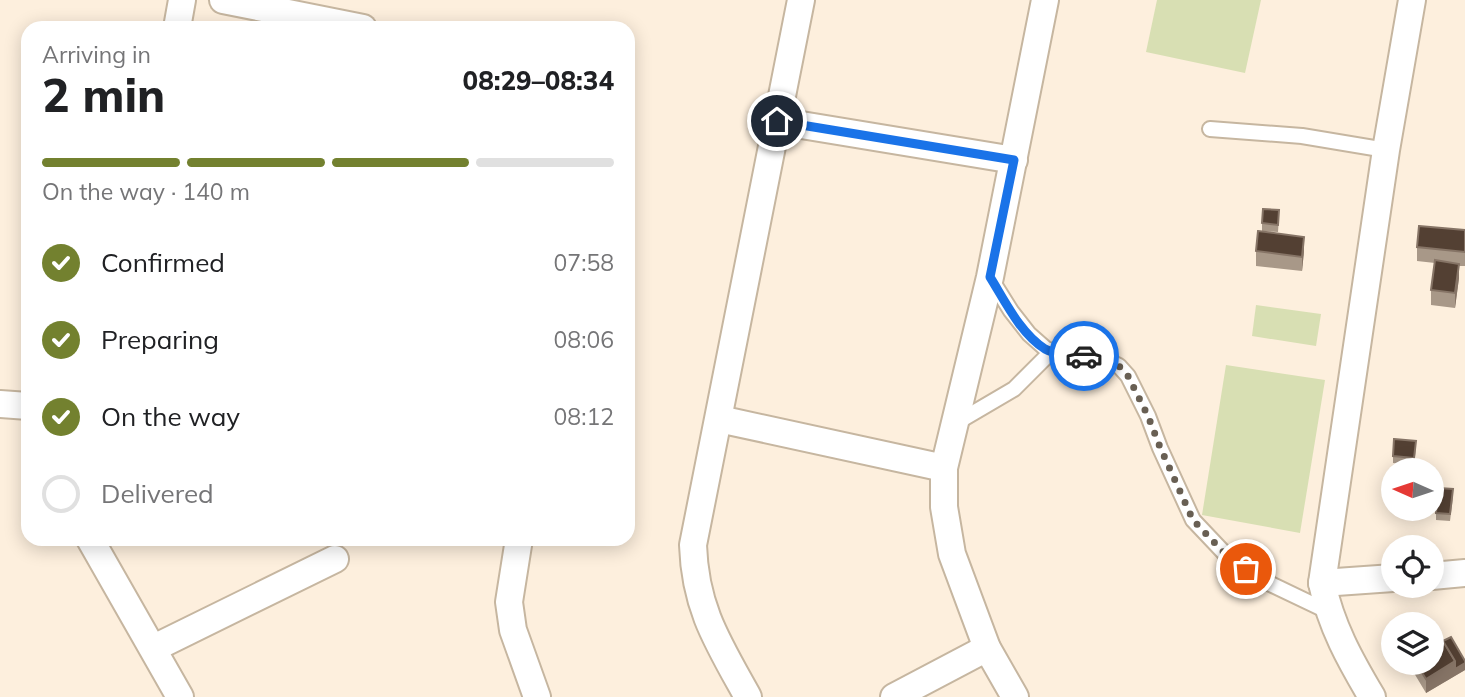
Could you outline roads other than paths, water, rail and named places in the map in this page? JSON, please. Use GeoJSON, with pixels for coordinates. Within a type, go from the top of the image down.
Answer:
{"type":"FeatureCollection","features":[{"type":"Feature","properties":{"kind":"street"},"geometry":{"type":"LineString","coordinates":[[178,21],[182,0]]}},
{"type":"Feature","properties":{"kind":"street"},"geometry":{"type":"LineString","coordinates":[[223,0],[328,21]]}},
{"type":"Feature","properties":{"kind":"street"},"geometry":{"type":"LineString","coordinates":[[748,697],[711,631],[702,608],[694,572],[693,544],[801,0]]}},
{"type":"Feature","properties":{"kind":"street"},"geometry":{"type":"LineString","coordinates":[[1015,697],[987,648],[952,554],[944,507],[944,468],[990,277],[1045,0]]}},
{"type":"Feature","properties":{"kind":"street"},"geometry":{"type":"LineString","coordinates":[[1372,697],[1341,643],[1322,583],[1385,150],[1412,0]]}},
{"type":"Feature","properties":{"kind":"street"},"geometry":{"type":"LineString","coordinates":[[777,121],[1014,160]]}},
{"type":"Feature","properties":{"kind":"street"},"geometry":{"type":"LineString","coordinates":[[0,404],[21,406]]}},
{"type":"Feature","properties":{"kind":"street"},"geometry":{"type":"LineString","coordinates":[[719,419],[944,468]]}},
{"type":"Feature","properties":{"kind":"street"},"geometry":{"type":"LineString","coordinates":[[94,546],[180,697]]}},
{"type":"Feature","properties":{"kind":"street"},"geometry":{"type":"LineString","coordinates":[[518,546],[509,602],[513,631],[537,697]]}},
{"type":"Feature","properties":{"kind":"street"},"geometry":{"type":"LineString","coordinates":[[154,648],[335,559]]}},
{"type":"Feature","properties":{"kind":"street"},"geometry":{"type":"LineString","coordinates":[[1444,575],[1465,573]]}},
{"type":"Feature","properties":{"kind":"street"},"geometry":{"type":"LineString","coordinates":[[1322,583],[1381,579]]}},
{"type":"Feature","properties":{"kind":"street"},"geometry":{"type":"LineString","coordinates":[[894,697],[987,648]]}},
{"type":"Feature","properties":{"kind":"lane"},"geometry":{"type":"LineString","coordinates":[[1210,129],[1302,136],[1385,150]]}},
{"type":"Feature","properties":{"kind":"lane"},"geometry":{"type":"LineString","coordinates":[[990,277],[1011,311],[1029,334],[1046,349],[1107,360],[1119,366],[1128,376],[1193,520],[1229,558],[1262,579],[1329,612]]}},
{"type":"Feature","properties":{"kind":"lane"},"geometry":{"type":"LineString","coordinates":[[955,424],[1014,390],[1052,351]]}}]}
